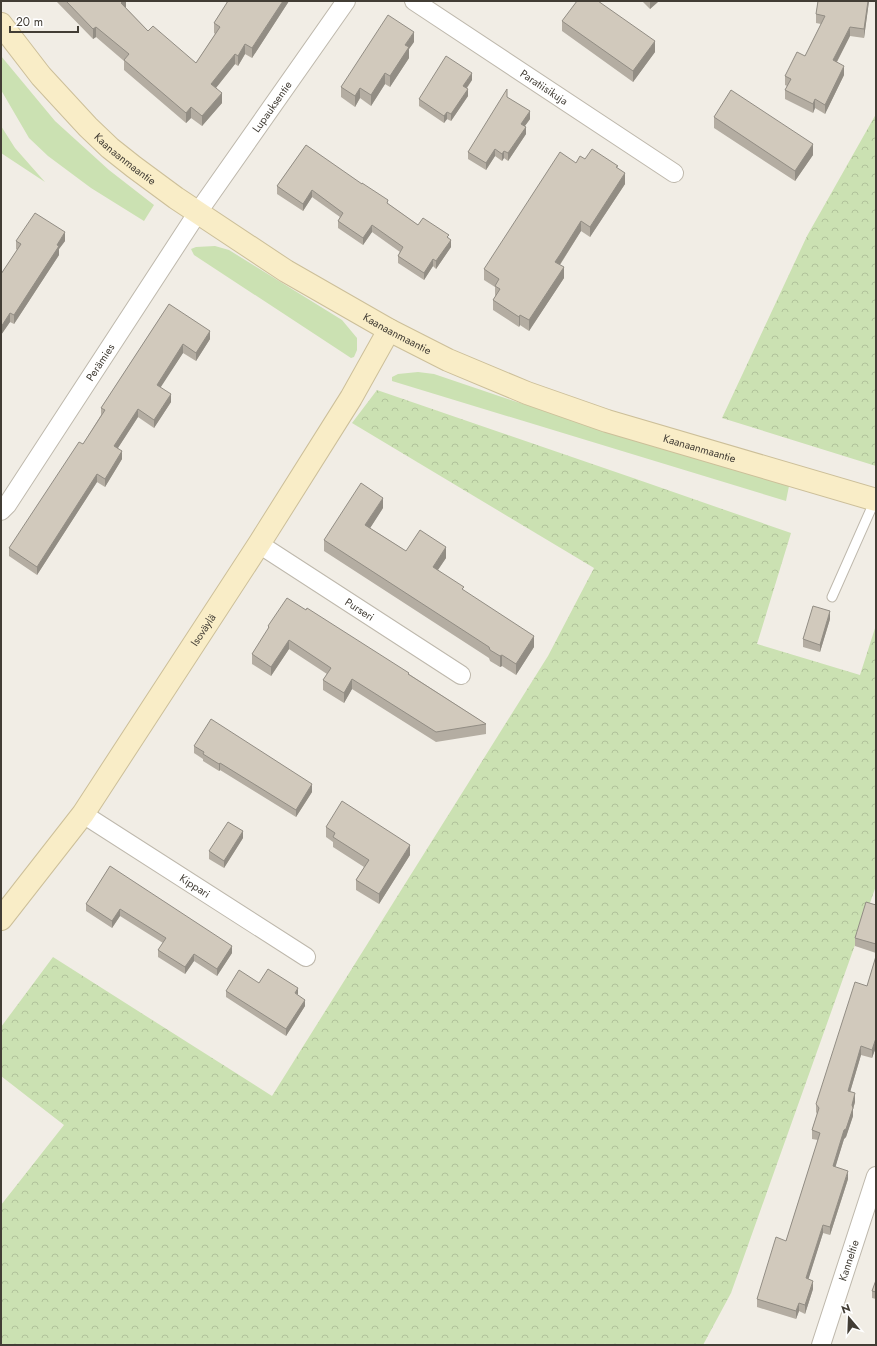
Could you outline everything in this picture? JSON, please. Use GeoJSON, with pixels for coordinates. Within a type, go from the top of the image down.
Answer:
{"type":"FeatureCollection","features":[{"type":"Feature","properties":{"kind":"street","name":"Lupauksentie"},"geometry":{"type":"LineString","coordinates":[[198,212],[346,1]]}},
{"type":"Feature","properties":{"kind":"street","name":"Paratiisikuja"},"geometry":{"type":"LineString","coordinates":[[414,1],[674,173]]}},
{"type":"Feature","properties":{"kind":"street","name":"Kaanaanmaantie"},"geometry":{"type":"LineString","coordinates":[[1,24],[41,76],[93,132],[134,167],[286,271],[389,330],[448,360],[527,393],[608,421],[876,500]]}},
{"type":"Feature","properties":{"kind":"street","name":"Perämies"},"geometry":{"type":"LineString","coordinates":[[1,511],[11,499],[198,212]]}},
{"type":"Feature","properties":{"kind":"street","name":"Isoväylä"},"geometry":{"type":"LineString","coordinates":[[1,919],[83,814],[351,398],[389,330]]}},
{"type":"Feature","properties":{"kind":"street","name":"Purseri"},"geometry":{"type":"LineString","coordinates":[[258,544],[461,675]]}},
{"type":"Feature","properties":{"kind":"street","name":"Kippari"},"geometry":{"type":"LineString","coordinates":[[83,814],[306,958]]}},
{"type":"Feature","properties":{"kind":"street","name":"Kanneltie"},"geometry":{"type":"LineString","coordinates":[[821,1345],[876,1176]]}},
{"type":"Feature","properties":{"kind":"lane"},"geometry":{"type":"LineString","coordinates":[[832,597],[876,500]]}},
{"type":"Feature","properties":{"kind":"green space"},"geometry":{"type":"Polygon","coordinates":[[[1,56],[55,121],[109,170],[154,205],[144,221],[91,188],[48,156],[29,138],[1,90],[1,56]]]}},
{"type":"Feature","properties":{"kind":"green space"},"geometry":{"type":"Polygon","coordinates":[[[876,114],[876,466],[722,418],[807,236],[876,114]]]}},
{"type":"Feature","properties":{"kind":"green space"},"geometry":{"type":"Polygon","coordinates":[[[1,126],[15,148],[45,182],[1,153],[1,126]]]}},
{"type":"Feature","properties":{"kind":"green space"},"geometry":{"type":"Polygon","coordinates":[[[215,246],[229,250],[342,320],[357,338],[357,350],[354,357],[351,358],[194,255],[191,249],[196,247],[215,246]]]}},
{"type":"Feature","properties":{"kind":"green space"},"geometry":{"type":"Polygon","coordinates":[[[418,372],[434,374],[517,402],[789,486],[786,501],[392,381],[392,377],[398,374],[418,372]]]}},
{"type":"Feature","properties":{"kind":"green space"},"geometry":{"type":"Polygon","coordinates":[[[377,390],[791,533],[757,644],[860,675],[876,625],[876,886],[731,1293],[703,1345],[1,1345],[1,1205],[64,1125],[1,1076],[1,1027],[53,957],[272,1096],[548,656],[594,568],[352,423],[377,390]]]}},
{"type":"Feature","properties":{"kind":"building"},"geometry":{"type":"Polygon","coordinates":[[[66,1],[123,1],[121,3],[148,31],[153,26],[196,63],[220,27],[214,23],[228,1],[283,1],[252,48],[245,44],[238,56],[235,54],[211,84],[222,93],[202,116],[191,107],[186,113],[124,60],[129,54],[96,27],[93,29],[66,1]]]}},
{"type":"Feature","properties":{"kind":"building"},"geometry":{"type":"Polygon","coordinates":[[[577,1],[598,1],[655,41],[633,71],[562,21],[577,1]]]}},
{"type":"Feature","properties":{"kind":"building"},"geometry":{"type":"Polygon","coordinates":[[[818,1],[868,1],[864,29],[850,27],[833,60],[844,66],[825,105],[815,99],[813,104],[785,90],[791,79],[785,76],[797,52],[805,56],[825,16],[816,14],[818,1]]]}},
{"type":"Feature","properties":{"kind":"building"},"geometry":{"type":"Polygon","coordinates":[[[388,15],[414,32],[405,45],[409,47],[390,76],[385,73],[371,95],[360,88],[355,96],[341,87],[388,15]]]}},
{"type":"Feature","properties":{"kind":"building"},"geometry":{"type":"Polygon","coordinates":[[[446,56],[472,73],[463,86],[468,89],[451,114],[447,112],[444,116],[419,99],[446,56]]]}},
{"type":"Feature","properties":{"kind":"building"},"geometry":{"type":"Polygon","coordinates":[[[507,89],[507,97],[530,111],[521,124],[526,127],[508,153],[504,151],[502,154],[495,149],[486,163],[468,152],[507,89]]]}},
{"type":"Feature","properties":{"kind":"building"},"geometry":{"type":"Polygon","coordinates":[[[731,90],[813,144],[795,171],[714,117],[731,90]]]}},
{"type":"Feature","properties":{"kind":"building"},"geometry":{"type":"Polygon","coordinates":[[[306,145],[388,200],[387,203],[418,225],[423,218],[449,235],[447,237],[451,240],[436,261],[433,259],[424,273],[398,256],[403,247],[372,225],[363,238],[338,221],[343,213],[312,190],[303,204],[277,186],[306,145]]]}},
{"type":"Feature","properties":{"kind":"building"},"geometry":{"type":"Polygon","coordinates":[[[592,149],[618,166],[616,167],[625,173],[590,227],[581,221],[555,262],[564,267],[529,320],[520,315],[519,317],[493,300],[500,289],[495,286],[499,279],[484,269],[560,152],[576,163],[580,156],[585,159],[592,149]]]}},
{"type":"Feature","properties":{"kind":"building"},"geometry":{"type":"Polygon","coordinates":[[[35,213],[65,232],[57,245],[59,246],[14,315],[10,313],[1,327],[1,274],[21,244],[16,241],[35,213]]]}},
{"type":"Feature","properties":{"kind":"building"},"geometry":{"type":"Polygon","coordinates":[[[169,304],[210,331],[196,353],[183,344],[157,385],[171,394],[154,420],[138,409],[114,446],[122,451],[105,479],[97,474],[37,567],[9,548],[79,442],[83,444],[105,410],[101,408],[169,304]]]}},
{"type":"Feature","properties":{"kind":"building"},"geometry":{"type":"Polygon","coordinates":[[[361,483],[383,498],[365,525],[406,551],[420,530],[446,547],[433,567],[464,587],[462,589],[534,636],[516,664],[502,655],[500,656],[490,650],[489,647],[324,540],[361,483]]]}},
{"type":"Feature","properties":{"kind":"building"},"geometry":{"type":"Polygon","coordinates":[[[287,598],[306,610],[307,608],[486,724],[436,732],[352,679],[344,693],[323,680],[331,668],[289,640],[271,667],[252,654],[269,627],[268,626],[287,598]]]}},
{"type":"Feature","properties":{"kind":"building"},"geometry":{"type":"Polygon","coordinates":[[[813,606],[830,611],[820,645],[803,639],[813,606]]]}},
{"type":"Feature","properties":{"kind":"building"},"geometry":{"type":"Polygon","coordinates":[[[211,719],[312,784],[296,810],[203,754],[204,752],[194,746],[211,719]]]}},
{"type":"Feature","properties":{"kind":"building"},"geometry":{"type":"Polygon","coordinates":[[[342,801],[410,845],[379,894],[356,880],[369,860],[333,837],[335,833],[326,827],[342,801]]]}},
{"type":"Feature","properties":{"kind":"building"},"geometry":{"type":"Polygon","coordinates":[[[228,822],[243,831],[224,861],[209,851],[228,822]]]}},
{"type":"Feature","properties":{"kind":"building"},"geometry":{"type":"Polygon","coordinates":[[[110,866],[232,946],[217,969],[194,954],[185,967],[158,950],[166,938],[120,909],[112,921],[86,904],[110,866]]]}},
{"type":"Feature","properties":{"kind":"building"},"geometry":{"type":"Polygon","coordinates":[[[866,902],[876,905],[876,944],[855,938],[866,902]]]}},
{"type":"Feature","properties":{"kind":"building"},"geometry":{"type":"Polygon","coordinates":[[[876,956],[876,1038],[872,1050],[861,1046],[848,1091],[855,1093],[852,1105],[853,1108],[846,1129],[844,1130],[833,1166],[848,1171],[830,1227],[823,1225],[806,1278],[813,1281],[805,1305],[799,1303],[796,1311],[757,1299],[776,1237],[786,1241],[820,1133],[812,1130],[819,1108],[816,1104],[855,982],[867,986],[876,956]]]}},
{"type":"Feature","properties":{"kind":"building"},"geometry":{"type":"Polygon","coordinates":[[[268,969],[298,988],[295,993],[305,1000],[286,1029],[226,991],[239,970],[259,983],[268,969]]]}},
{"type":"Feature","properties":{"kind":"building"},"geometry":{"type":"Polygon","coordinates":[[[876,1280],[876,1292],[872,1291],[876,1280]]]}}]}
